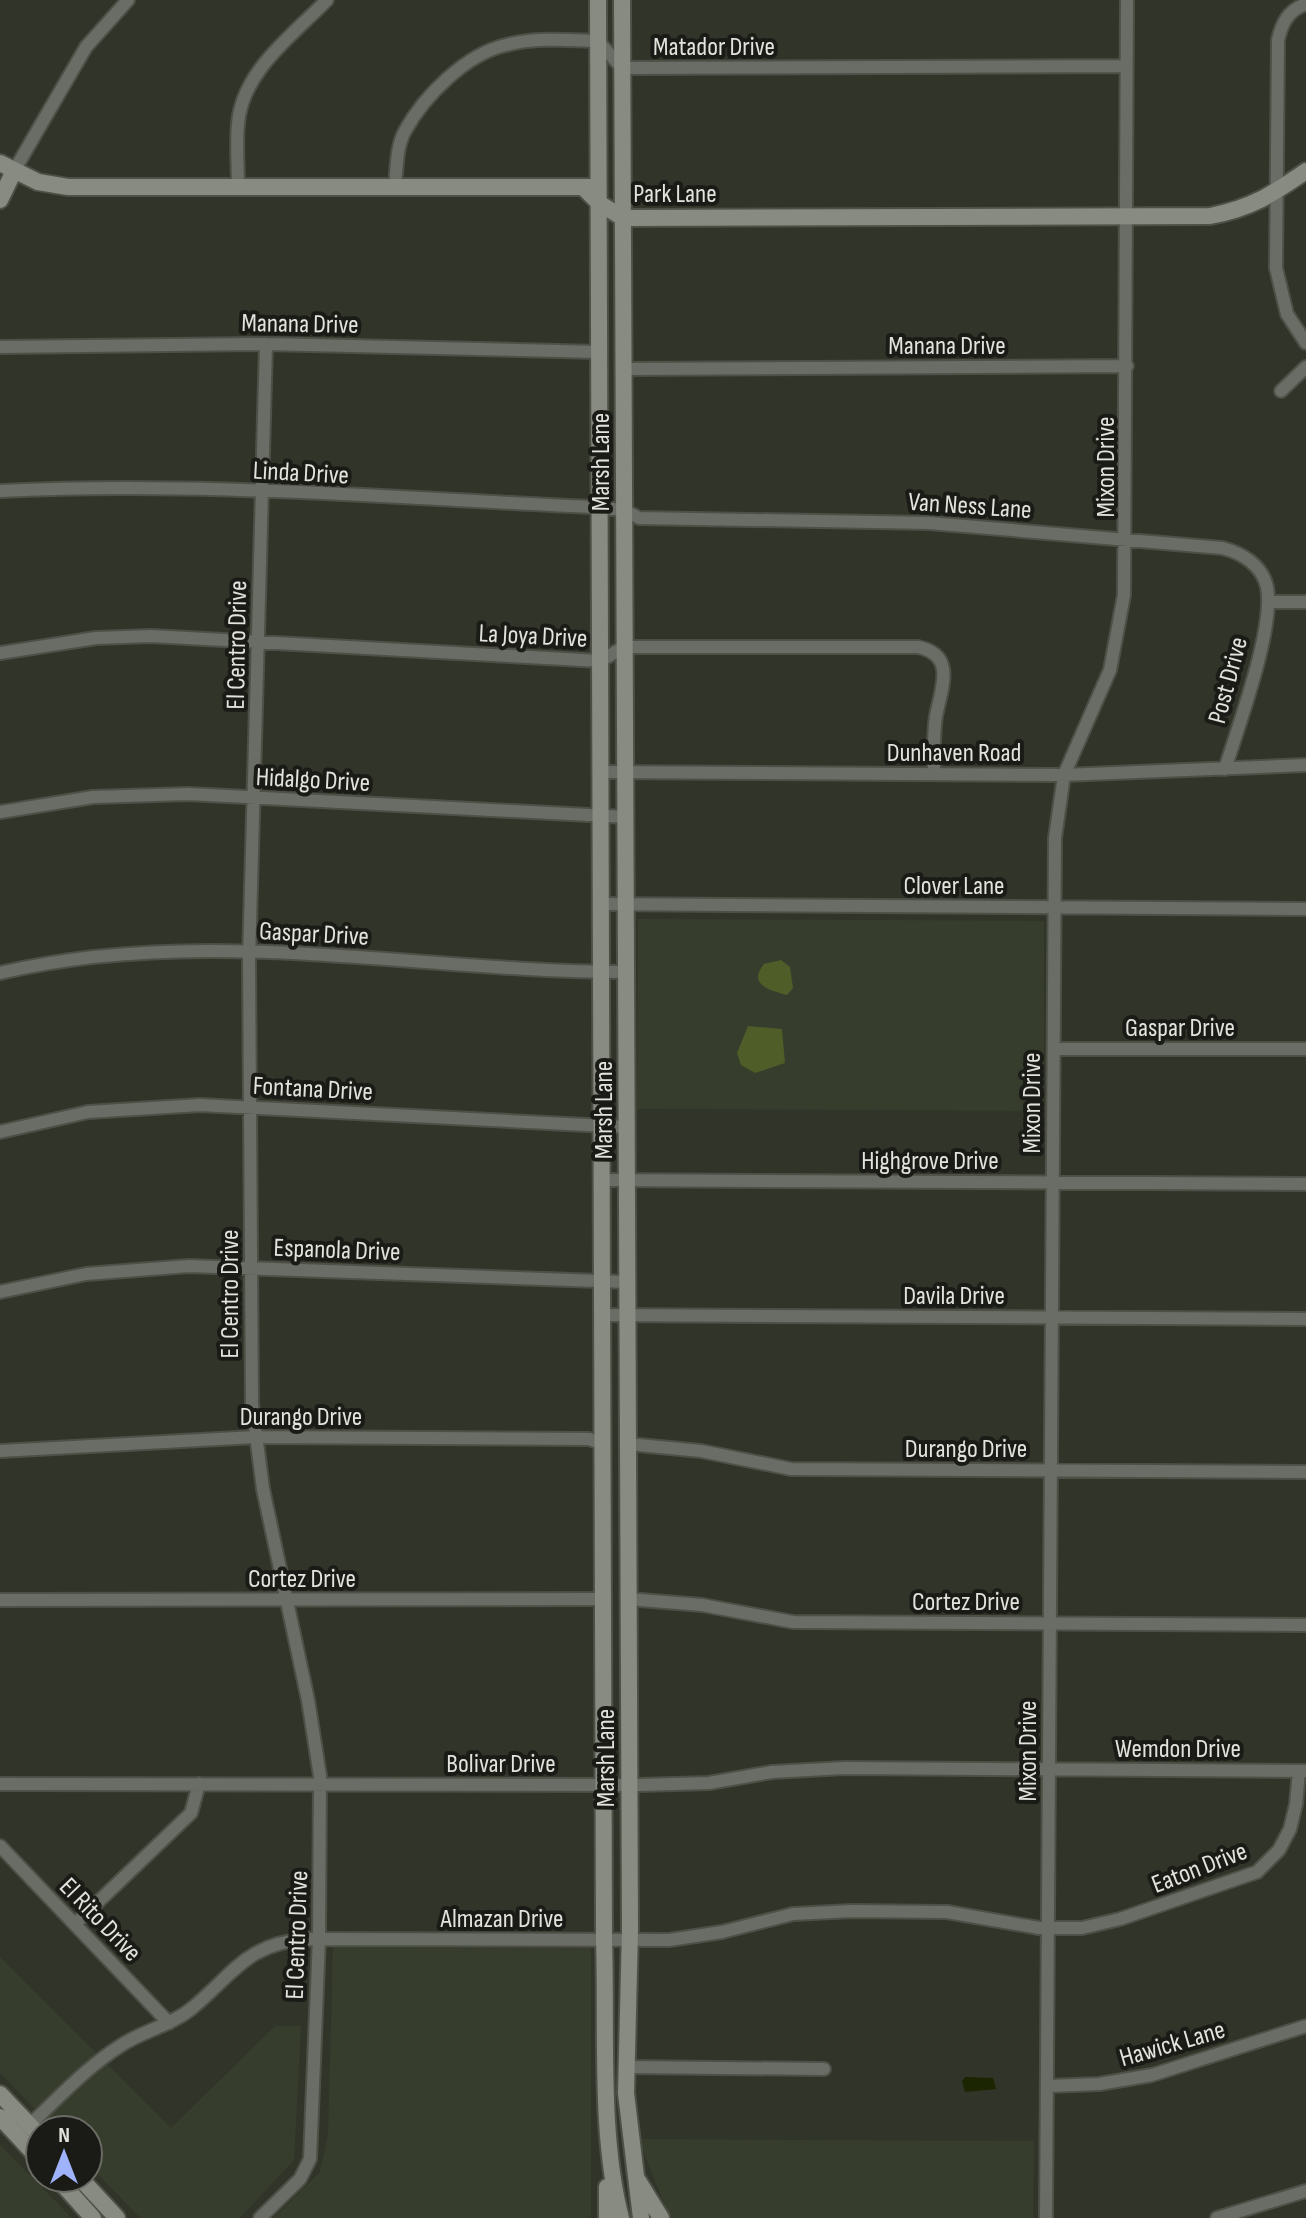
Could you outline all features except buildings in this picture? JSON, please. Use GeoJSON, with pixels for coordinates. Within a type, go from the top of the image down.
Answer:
{"type":"FeatureCollection","features":[{"type":"Feature","properties":{"kind":"main road","name":"Marsh Lane"},"geometry":{"type":"LineString","coordinates":[[598,0],[594,193],[599,241],[604,1940],[611,2166],[621,2218]]}},
{"type":"Feature","properties":{"kind":"main road"},"geometry":{"type":"LineString","coordinates":[[598,41],[616,26],[622,8]]}},
{"type":"Feature","properties":{"kind":"main road","name":"Marsh Lane"},"geometry":{"type":"LineString","coordinates":[[622,8],[630,1940],[626,2067],[630,2147],[641,2218]]}},
{"type":"Feature","properties":{"kind":"main road"},"geometry":{"type":"LineString","coordinates":[[598,91],[608,77],[622,68]]}},
{"type":"Feature","properties":{"kind":"main road","name":"Park Lane"},"geometry":{"type":"LineString","coordinates":[[7,167],[38,182],[68,187],[556,185],[594,193],[623,218],[1210,216],[1244,210],[1277,194],[1306,171]]}},
{"type":"Feature","properties":{"kind":"main road"},"geometry":{"type":"LineString","coordinates":[[0,200],[7,167]]}},
{"type":"Feature","properties":{"kind":"main road"},"geometry":{"type":"LineString","coordinates":[[594,193],[614,179],[623,167]]}},
{"type":"Feature","properties":{"kind":"main road"},"geometry":{"type":"LineString","coordinates":[[599,241],[605,231],[623,218]]}},
{"type":"Feature","properties":{"kind":"main road"},"geometry":{"type":"LineString","coordinates":[[599,393],[623,369],[599,352],[613,343],[623,326]]}},
{"type":"Feature","properties":{"kind":"main road"},"geometry":{"type":"LineString","coordinates":[[603,1444],[628,1444]]}},
{"type":"Feature","properties":{"kind":"main road"},"geometry":{"type":"LineString","coordinates":[[603,1599],[628,1599]]}},
{"type":"Feature","properties":{"kind":"main road"},"geometry":{"type":"LineString","coordinates":[[608,2067],[626,2067]]}},
{"type":"Feature","properties":{"kind":"main road"},"geometry":{"type":"LineString","coordinates":[[0,2094],[24,2126]]}},
{"type":"Feature","properties":{"kind":"main road"},"geometry":{"type":"LineString","coordinates":[[0,2117],[24,2130]]}},
{"type":"Feature","properties":{"kind":"main road"},"geometry":{"type":"LineString","coordinates":[[607,2218],[611,2166]]}},
{"type":"Feature","properties":{"kind":"main road"},"geometry":{"type":"LineString","coordinates":[[637,2179],[661,2218]]}},
{"type":"Feature","properties":{"kind":"main road"},"geometry":{"type":"LineString","coordinates":[[71,2194],[93,2218]]}},
{"type":"Feature","properties":{"kind":"main road"},"geometry":{"type":"LineString","coordinates":[[95,2194],[117,2218]]}},
{"type":"Feature","properties":{"kind":"street"},"geometry":{"type":"LineString","coordinates":[[7,167],[86,47],[128,0]]}},
{"type":"Feature","properties":{"kind":"street"},"geometry":{"type":"LineString","coordinates":[[238,187],[237,125],[246,93],[259,69],[327,0]]}},
{"type":"Feature","properties":{"kind":"street","name":"Mixon Drive"},"geometry":{"type":"LineString","coordinates":[[1046,2218],[1055,838],[1064,775],[1110,670],[1124,595],[1127,0]]}},
{"type":"Feature","properties":{"kind":"street"},"geometry":{"type":"LineString","coordinates":[[1306,4],[1294,9],[1286,19],[1278,40],[1276,268],[1287,314],[1306,343]]}},
{"type":"Feature","properties":{"kind":"street"},"geometry":{"type":"LineString","coordinates":[[395,186],[404,132],[421,109],[474,58],[495,48],[534,40],[598,41]]}},
{"type":"Feature","properties":{"kind":"street","name":"Matador Drive"},"geometry":{"type":"LineString","coordinates":[[598,41],[622,68],[1126,66]]}},
{"type":"Feature","properties":{"kind":"street","name":"Manana Drive"},"geometry":{"type":"LineString","coordinates":[[0,347],[266,344],[599,352]]}},
{"type":"Feature","properties":{"kind":"street","name":"El Centro Drive"},"geometry":{"type":"LineString","coordinates":[[260,2218],[300,2179],[310,2159],[319,1939],[320,1785],[312,1720],[255,1437],[250,952],[266,344]]}},
{"type":"Feature","properties":{"kind":"street","name":"Manana Drive"},"geometry":{"type":"LineString","coordinates":[[623,369],[1127,366]]}},
{"type":"Feature","properties":{"kind":"street"},"geometry":{"type":"LineString","coordinates":[[1281,391],[1306,367]]}},
{"type":"Feature","properties":{"kind":"street","name":"Linda Drive"},"geometry":{"type":"LineString","coordinates":[[0,491],[98,486],[600,507]]}},
{"type":"Feature","properties":{"kind":"street","name":"Van Ness Lane"},"geometry":{"type":"LineString","coordinates":[[600,507],[624,510],[639,518],[904,522],[1126,539],[1235,551],[1260,571],[1268,602]]}},
{"type":"Feature","properties":{"kind":"street"},"geometry":{"type":"LineString","coordinates":[[1268,602],[1306,602]]}},
{"type":"Feature","properties":{"kind":"street","name":"Post Drive"},"geometry":{"type":"LineString","coordinates":[[1225,769],[1255,673],[1268,602]]}},
{"type":"Feature","properties":{"kind":"street","name":"La Joya Drive"},"geometry":{"type":"LineString","coordinates":[[0,653],[96,638],[257,642],[600,661],[624,647],[928,649],[943,663],[945,679],[933,742],[934,774]]}},
{"type":"Feature","properties":{"kind":"street","name":"Dunhaven Road"},"geometry":{"type":"LineString","coordinates":[[601,772],[1064,775],[1306,765]]}},
{"type":"Feature","properties":{"kind":"street","name":"Hidalgo Drive"},"geometry":{"type":"LineString","coordinates":[[0,812],[133,794],[254,797],[626,817]]}},
{"type":"Feature","properties":{"kind":"street","name":"Clover Lane"},"geometry":{"type":"LineString","coordinates":[[601,904],[1306,909]]}},
{"type":"Feature","properties":{"kind":"street","name":"Gaspar Drive"},"geometry":{"type":"LineString","coordinates":[[0,973],[91,955],[136,951],[250,952],[627,972]]}},
{"type":"Feature","properties":{"kind":"street","name":"Gaspar Drive"},"geometry":{"type":"LineString","coordinates":[[1054,1049],[1306,1049]]}},
{"type":"Feature","properties":{"kind":"street","name":"Fontana Drive"},"geometry":{"type":"LineString","coordinates":[[0,1132],[88,1112],[137,1107],[250,1107],[626,1127]]}},
{"type":"Feature","properties":{"kind":"street","name":"Highgrove Drive"},"geometry":{"type":"LineString","coordinates":[[602,1180],[1306,1184]]}},
{"type":"Feature","properties":{"kind":"street","name":"Espanola Drive"},"geometry":{"type":"LineString","coordinates":[[0,1292],[86,1274],[145,1268],[251,1268],[627,1282]]}},
{"type":"Feature","properties":{"kind":"street","name":"Davila Drive"},"geometry":{"type":"LineString","coordinates":[[602,1315],[1306,1319]]}},
{"type":"Feature","properties":{"kind":"street","name":"Durango Drive"},"geometry":{"type":"LineString","coordinates":[[0,1451],[255,1437],[589,1439],[603,1444]]}},
{"type":"Feature","properties":{"kind":"street","name":"Durango Drive"},"geometry":{"type":"LineString","coordinates":[[628,1444],[689,1449],[791,1469],[1306,1472]]}},
{"type":"Feature","properties":{"kind":"street","name":"Cortez Drive"},"geometry":{"type":"LineString","coordinates":[[0,1600],[603,1599]]}},
{"type":"Feature","properties":{"kind":"street","name":"Cortez Drive"},"geometry":{"type":"LineString","coordinates":[[628,1599],[702,1605],[793,1622],[1306,1625]]}},
{"type":"Feature","properties":{"kind":"street","name":"Bolivar Drive"},"geometry":{"type":"LineString","coordinates":[[0,1784],[629,1785],[709,1783],[772,1772],[844,1768],[1049,1769]]}},
{"type":"Feature","properties":{"kind":"street","name":"Wemdon Drive"},"geometry":{"type":"LineString","coordinates":[[1049,1769],[1302,1771]]}},
{"type":"Feature","properties":{"kind":"street","name":"Eaton Drive"},"geometry":{"type":"LineString","coordinates":[[1048,1928],[1104,1924],[1257,1872],[1279,1850],[1290,1829],[1302,1771]]}},
{"type":"Feature","properties":{"kind":"street"},"geometry":{"type":"LineString","coordinates":[[75,1924],[191,1813],[199,1784]]}},
{"type":"Feature","properties":{"kind":"street","name":"El Rito Drive"},"geometry":{"type":"LineString","coordinates":[[0,1846],[169,2023]]}},
{"type":"Feature","properties":{"kind":"street","name":"Almazan Drive"},"geometry":{"type":"LineString","coordinates":[[47,2114],[100,2059],[190,2010],[248,1956],[287,1940],[630,1940],[693,1937],[769,1918],[819,1912],[961,1913],[1048,1928]]}},
{"type":"Feature","properties":{"kind":"street","name":"Hawick Lane"},"geometry":{"type":"LineString","coordinates":[[1048,2086],[1099,2084],[1152,2075],[1306,2026]]}},
{"type":"Feature","properties":{"kind":"street"},"geometry":{"type":"LineString","coordinates":[[626,2067],[824,2069]]}},
{"type":"Feature","properties":{"kind":"street"},"geometry":{"type":"LineString","coordinates":[[1217,2218],[1306,2191]]}},
{"type":"Feature","properties":{"kind":"shaded area"},"geometry":{"type":"Polygon","coordinates":[[[638,919],[1044,921],[1044,1111],[637,1109],[638,919]]]}},
{"type":"Feature","properties":{"kind":"shaded area"},"geometry":{"type":"Polygon","coordinates":[[[781,960],[790,967],[793,988],[787,995],[763,986],[758,977],[764,964],[781,960]]]}},
{"type":"Feature","properties":{"kind":"shaded area"},"geometry":{"type":"Polygon","coordinates":[[[748,1026],[782,1029],[785,1063],[755,1073],[741,1065],[737,1053],[748,1026]]]}},
{"type":"Feature","properties":{"kind":"shaded area"},"geometry":{"type":"Polygon","coordinates":[[[333,1947],[591,1948],[591,2218],[273,2218],[320,2172],[328,2134],[333,1947]]]}},
{"type":"Feature","properties":{"kind":"shaded area"},"geometry":{"type":"Polygon","coordinates":[[[0,1957],[171,2128],[275,2026],[301,2026],[294,2160],[240,2218],[140,2218],[104,2181],[104,2114],[40,2114],[0,2073],[0,1957]]]}},
{"type":"Feature","properties":{"kind":"shaded area"},"geometry":{"type":"Polygon","coordinates":[[[965,2077],[993,2078],[996,2089],[965,2092],[962,2081],[965,2077]]]}},
{"type":"Feature","properties":{"kind":"shaded area"},"geometry":{"type":"Polygon","coordinates":[[[638,2139],[1034,2141],[1033,2218],[670,2218],[638,2139]]]}},
{"type":"Feature","properties":{"kind":"shaded area"},"geometry":{"type":"Polygon","coordinates":[[[0,2145],[24,2169],[24,2194],[48,2194],[72,2218],[0,2218],[0,2145]]]}}]}
